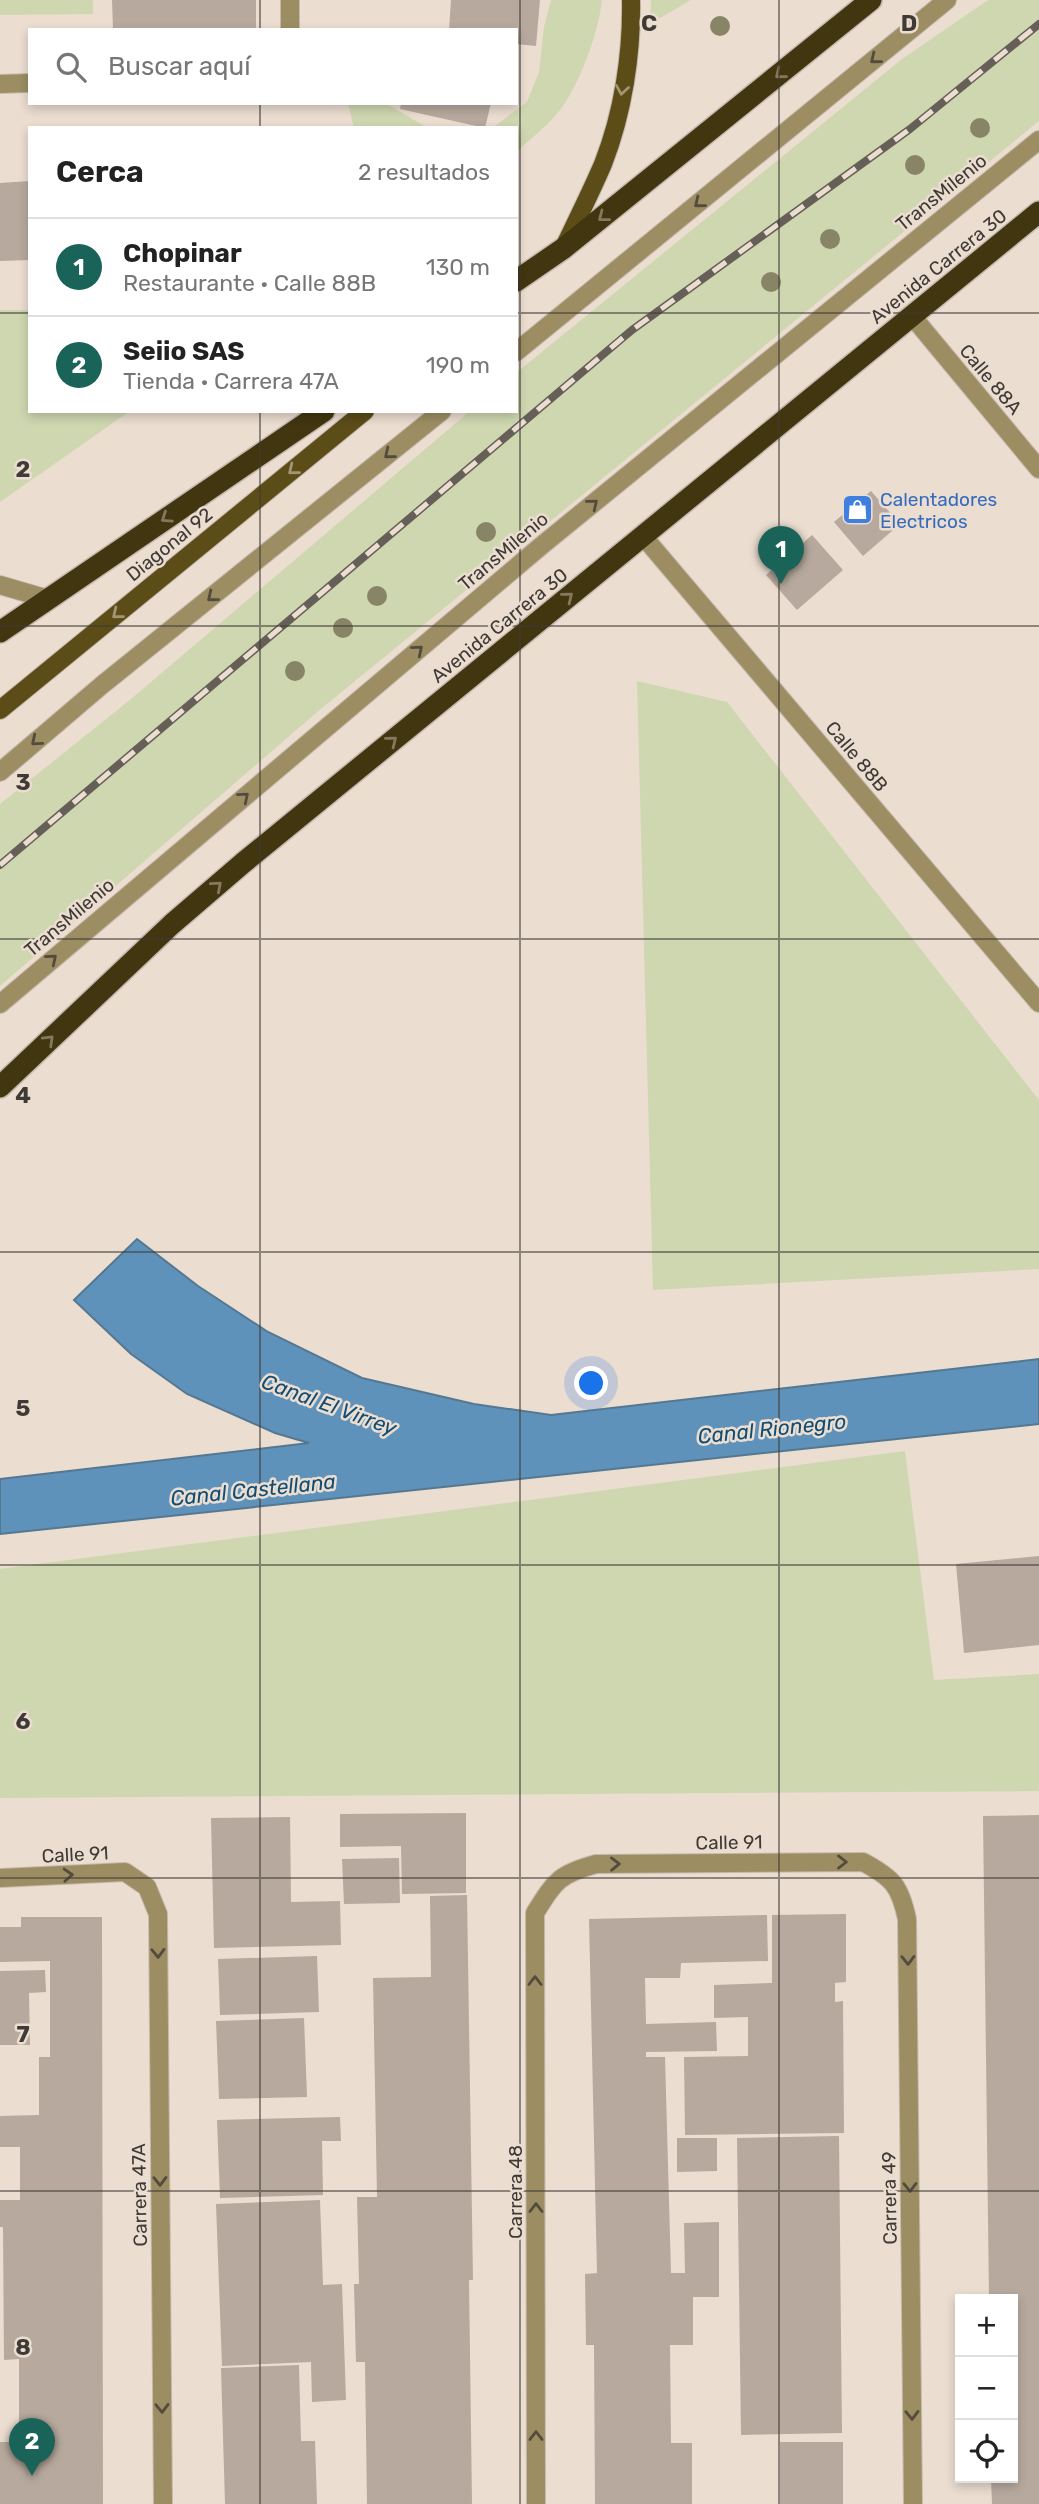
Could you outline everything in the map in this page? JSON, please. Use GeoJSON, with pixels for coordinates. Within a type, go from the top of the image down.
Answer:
{"type":"FeatureCollection","features":[{"type":"Feature","properties":{"kind":"highway"},"geometry":{"type":"LineString","coordinates":[[518,280],[564,248],[871,0]]}},
{"type":"Feature","properties":{"kind":"highway","name":"Avenida Carrera 30"},"geometry":{"type":"LineString","coordinates":[[0,1087],[172,924],[233,872],[1039,212]]}},
{"type":"Feature","properties":{"kind":"highway"},"geometry":{"type":"LineString","coordinates":[[0,632],[321,413]]}},
{"type":"Feature","properties":{"kind":"main road"},"geometry":{"type":"LineString","coordinates":[[518,285],[564,248],[603,162],[621,99],[629,48],[631,0]]}},
{"type":"Feature","properties":{"kind":"main road","name":"Diagonal 92"},"geometry":{"type":"LineString","coordinates":[[0,710],[363,413]]}},
{"type":"Feature","properties":{"kind":"street"},"geometry":{"type":"LineString","coordinates":[[290,0],[290,28]]}},
{"type":"Feature","properties":{"kind":"street"},"geometry":{"type":"LineString","coordinates":[[518,350],[947,0]]}},
{"type":"Feature","properties":{"kind":"street"},"geometry":{"type":"LineString","coordinates":[[0,83],[28,83]]}},
{"type":"Feature","properties":{"kind":"street","name":"TransMilenio"},"geometry":{"type":"LineString","coordinates":[[0,1004],[541,546],[1039,140]]}},
{"type":"Feature","properties":{"kind":"street","name":"Calle 88A"},"geometry":{"type":"LineString","coordinates":[[912,316],[1039,469]]}},
{"type":"Feature","properties":{"kind":"street"},"geometry":{"type":"LineString","coordinates":[[0,772],[102,685],[440,413]]}},
{"type":"Feature","properties":{"kind":"street","name":"Calle 88B"},"geometry":{"type":"LineString","coordinates":[[643,536],[1039,1003]]}},
{"type":"Feature","properties":{"kind":"street"},"geometry":{"type":"LineString","coordinates":[[0,585],[48,599]]}},
{"type":"Feature","properties":{"kind":"street","name":"Calle 91"},"geometry":{"type":"LineString","coordinates":[[552,1885],[570,1871],[596,1864],[863,1862],[887,1874],[901,1892]]}},
{"type":"Feature","properties":{"kind":"street","name":"Calle 91"},"geometry":{"type":"LineString","coordinates":[[0,1878],[125,1872],[147,1887]]}},
{"type":"Feature","properties":{"kind":"street","name":"Carrera 48"},"geometry":{"type":"LineString","coordinates":[[536,2504],[535,1913],[552,1885]]}},
{"type":"Feature","properties":{"kind":"street","name":"Carrera 47A"},"geometry":{"type":"LineString","coordinates":[[147,1887],[158,1914],[163,2504]]}},
{"type":"Feature","properties":{"kind":"street","name":"Carrera 49"},"geometry":{"type":"LineString","coordinates":[[901,1892],[907,1919],[913,2504]]}},
{"type":"Feature","properties":{"kind":"green space"},"geometry":{"type":"Polygon","coordinates":[[[0,0],[93,0],[93,14],[0,15],[0,0]]]}},
{"type":"Feature","properties":{"kind":"green space"},"geometry":{"type":"Polygon","coordinates":[[[551,0],[602,0],[592,44],[572,91],[552,120],[518,150],[518,126],[495,126],[527,102],[539,72],[544,27],[551,0]]]}},
{"type":"Feature","properties":{"kind":"green space"},"geometry":{"type":"Polygon","coordinates":[[[651,0],[691,0],[650,24],[651,0]]]}},
{"type":"Feature","properties":{"kind":"green space"},"geometry":{"type":"Polygon","coordinates":[[[988,0],[1039,0],[1039,121],[316,713],[0,986],[0,804],[131,699],[468,413],[518,413],[518,371],[902,59],[988,0]]]}},
{"type":"Feature","properties":{"kind":"green space"},"geometry":{"type":"Polygon","coordinates":[[[348,105],[388,105],[425,126],[354,126],[348,105]]]}},
{"type":"Feature","properties":{"kind":"green space"},"geometry":{"type":"Polygon","coordinates":[[[0,310],[28,310],[28,413],[127,413],[0,502],[0,310]]]}},
{"type":"Feature","properties":{"kind":"green space"},"geometry":{"type":"Polygon","coordinates":[[[637,681],[727,702],[1039,1100],[1039,1269],[653,1290],[637,681]]]}},
{"type":"Feature","properties":{"kind":"green space"},"geometry":{"type":"Polygon","coordinates":[[[905,1451],[934,1680],[1039,1674],[1039,1791],[0,1798],[0,1569],[905,1451]]]}},
{"type":"Feature","properties":{"kind":"water"},"geometry":{"type":"Polygon","coordinates":[[[137,1239],[198,1286],[268,1332],[362,1378],[474,1404],[551,1415],[1039,1359],[1039,1424],[0,1534],[0,1479],[309,1443],[275,1433],[187,1394],[131,1354],[74,1300],[137,1239]]]}},
{"type":"Feature","properties":{"kind":"building"},"geometry":{"type":"Polygon","coordinates":[[[112,0],[256,0],[256,28],[113,28],[112,0]]]}},
{"type":"Feature","properties":{"kind":"building"},"geometry":{"type":"Polygon","coordinates":[[[451,0],[540,0],[536,46],[518,44],[518,28],[449,28],[451,0]]]}},
{"type":"Feature","properties":{"kind":"building"},"geometry":{"type":"Polygon","coordinates":[[[401,105],[491,105],[485,126],[400,109],[401,105]]]}},
{"type":"Feature","properties":{"kind":"building"},"geometry":{"type":"Polygon","coordinates":[[[28,181],[28,260],[0,261],[0,183],[28,181]]]}},
{"type":"Feature","properties":{"kind":"building"},"geometry":{"type":"Polygon","coordinates":[[[871,491],[900,524],[863,556],[834,522],[871,491]]]}},
{"type":"Feature","properties":{"kind":"building"},"geometry":{"type":"Polygon","coordinates":[[[812,535],[843,570],[797,610],[766,575],[812,535]]]}},
{"type":"Feature","properties":{"kind":"building"},"geometry":{"type":"Polygon","coordinates":[[[1039,1556],[1039,1645],[964,1653],[956,1564],[1039,1556]]]}},
{"type":"Feature","properties":{"kind":"building"},"geometry":{"type":"Polygon","coordinates":[[[466,1813],[466,1893],[402,1894],[401,1846],[340,1847],[340,1814],[466,1813]]]}},
{"type":"Feature","properties":{"kind":"building"},"geometry":{"type":"Polygon","coordinates":[[[1039,1815],[1039,2504],[992,2504],[991,2483],[1018,2483],[1018,2294],[989,2294],[983,1816],[1039,1815]]]}},
{"type":"Feature","properties":{"kind":"building"},"geometry":{"type":"Polygon","coordinates":[[[290,1817],[291,1902],[340,1901],[341,1945],[214,1948],[211,1818],[290,1817]]]}},
{"type":"Feature","properties":{"kind":"building"},"geometry":{"type":"Polygon","coordinates":[[[399,1858],[400,1903],[344,1904],[342,1859],[399,1858]]]}},
{"type":"Feature","properties":{"kind":"building"},"geometry":{"type":"Polygon","coordinates":[[[467,1895],[473,2280],[469,2280],[472,2504],[367,2504],[365,2362],[356,2362],[354,2284],[359,2284],[357,2197],[377,2197],[373,1978],[431,1977],[430,1896],[467,1895]]]}},
{"type":"Feature","properties":{"kind":"building"},"geometry":{"type":"Polygon","coordinates":[[[846,1914],[846,1982],[835,1983],[835,2002],[843,2001],[844,2133],[685,2135],[684,2057],[748,2056],[748,2017],[714,2018],[714,1985],[772,1983],[772,1915],[846,1914]]]}},
{"type":"Feature","properties":{"kind":"building"},"geometry":{"type":"Polygon","coordinates":[[[767,1915],[768,1961],[681,1963],[680,1978],[645,1978],[646,2024],[716,2022],[717,2051],[646,2052],[646,2057],[665,2057],[671,2273],[685,2273],[684,2223],[719,2222],[719,2297],[693,2297],[693,2345],[670,2345],[671,2443],[692,2443],[692,2504],[595,2504],[594,2345],[586,2345],[585,2274],[597,2273],[589,1919],[767,1915]]]}},
{"type":"Feature","properties":{"kind":"building"},"geometry":{"type":"Polygon","coordinates":[[[21,1917],[102,1917],[103,2504],[0,2504],[0,2442],[19,2442],[19,2359],[4,2360],[3,2227],[0,2227],[0,2200],[20,2200],[20,2147],[0,2147],[0,2116],[39,2115],[39,2057],[50,2057],[50,1961],[0,1962],[0,1927],[21,1927],[21,1917]]]}},
{"type":"Feature","properties":{"kind":"building"},"geometry":{"type":"Polygon","coordinates":[[[317,1956],[319,2012],[220,2015],[218,1959],[317,1956]]]}},
{"type":"Feature","properties":{"kind":"building"},"geometry":{"type":"Polygon","coordinates":[[[45,1970],[46,1992],[29,1993],[30,2045],[0,2045],[0,1971],[45,1970]]]}},
{"type":"Feature","properties":{"kind":"building"},"geometry":{"type":"Polygon","coordinates":[[[304,2018],[307,2097],[219,2099],[216,2021],[304,2018]]]}},
{"type":"Feature","properties":{"kind":"building"},"geometry":{"type":"Polygon","coordinates":[[[340,2117],[341,2141],[322,2141],[323,2195],[220,2198],[217,2120],[340,2117]]]}},
{"type":"Feature","properties":{"kind":"building"},"geometry":{"type":"Polygon","coordinates":[[[839,2136],[842,2433],[741,2435],[737,2138],[839,2136]]]}},
{"type":"Feature","properties":{"kind":"building"},"geometry":{"type":"Polygon","coordinates":[[[677,2138],[717,2138],[717,2171],[677,2172],[677,2138]]]}},
{"type":"Feature","properties":{"kind":"building"},"geometry":{"type":"Polygon","coordinates":[[[320,2200],[323,2285],[342,2284],[346,2400],[312,2402],[311,2362],[222,2366],[216,2204],[320,2200]]]}},
{"type":"Feature","properties":{"kind":"building"},"geometry":{"type":"Polygon","coordinates":[[[299,2365],[301,2441],[315,2441],[317,2504],[225,2504],[221,2368],[299,2365]]]}},
{"type":"Feature","properties":{"kind":"building"},"geometry":{"type":"Polygon","coordinates":[[[780,2442],[843,2442],[843,2504],[780,2504],[780,2442]]]}},
{"type":"Feature","properties":{"kind":"railway"},"geometry":{"type":"LineString","coordinates":[[0,865],[632,330],[910,129],[1039,24]]}},
{"type":"Feature","properties":{"kind":"place","name":"Calentadores Electricos"},"geometry":{"type":"Point","coordinates":[857,510]}},
{"type":"Feature","properties":{"kind":"place","name":"Chopinar"},"geometry":{"type":"Point","coordinates":[781,584]}},
{"type":"Feature","properties":{"kind":"place","name":"Seiio SAS"},"geometry":{"type":"Point","coordinates":[32,2476]}},
{"type":"Feature","properties":{"kind":"water label","name":"Canal El Virrey"},"geometry":{"type":"Point","coordinates":[329,1405]}},
{"type":"Feature","properties":{"kind":"water label","name":"Canal Rionegro"},"geometry":{"type":"Point","coordinates":[772,1429]}},
{"type":"Feature","properties":{"kind":"water label","name":"Canal Castellana"},"geometry":{"type":"Point","coordinates":[253,1490]}}]}
